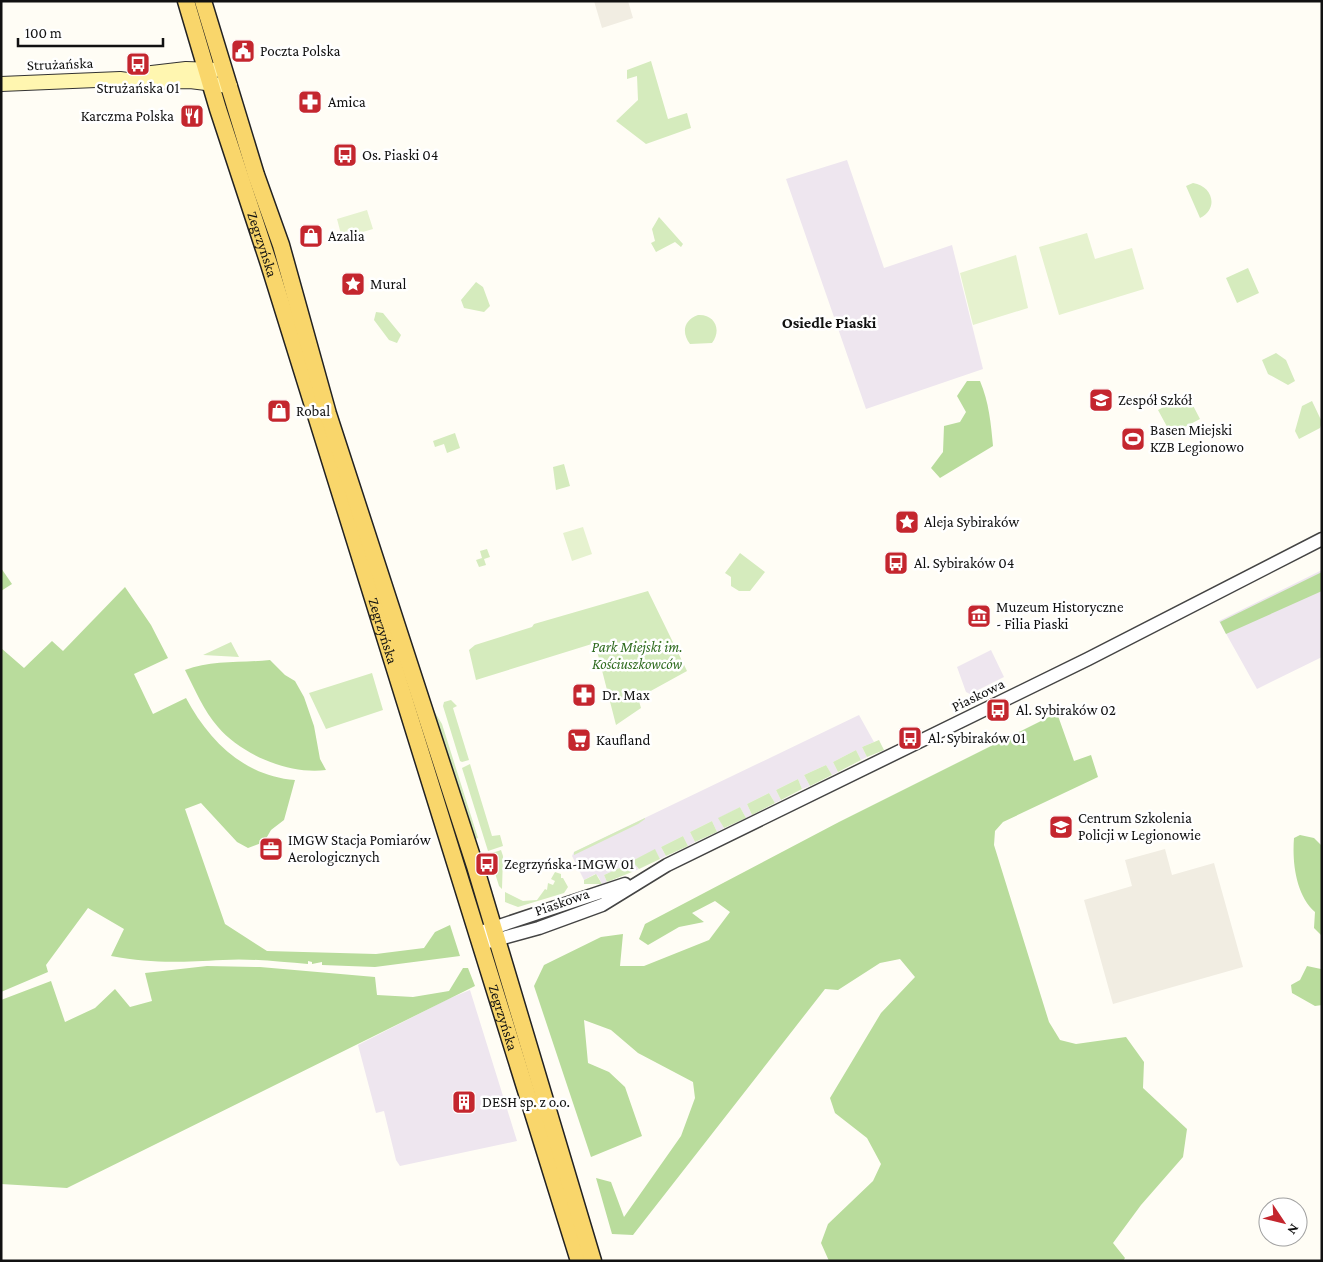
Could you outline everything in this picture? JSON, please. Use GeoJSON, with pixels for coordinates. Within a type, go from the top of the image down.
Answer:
{"type":"FeatureCollection","features":[{"type":"Feature","properties":{"kind":"main road","name":"Zegrzyńska"},"geometry":{"type":"LineString","coordinates":[[186,1],[593,1261]]}},
{"type":"Feature","properties":{"kind":"main road","name":"Zegrzyńska"},"geometry":{"type":"LineString","coordinates":[[203,1],[256,175],[281,245],[340,451],[487,936],[579,1261]]}},
{"type":"Feature","properties":{"kind":"main road","name":"Strużańska"},"geometry":{"type":"LineString","coordinates":[[1,84],[120,79],[142,82],[209,76],[228,78]]}},
{"type":"Feature","properties":{"kind":"street","name":"Piaskowa"},"geometry":{"type":"LineString","coordinates":[[487,936],[575,916],[602,905],[647,876],[1088,659],[1322,539]]}},
{"type":"Feature","properties":{"kind":"shaded area"},"geometry":{"type":"Polygon","coordinates":[[[594,1],[628,1],[633,18],[602,28],[594,1]]]}},
{"type":"Feature","properties":{"kind":"shaded area"},"geometry":{"type":"Polygon","coordinates":[[[847,160],[884,268],[952,245],[983,369],[866,409],[786,179],[847,160]]]}},
{"type":"Feature","properties":{"kind":"shaded area"},"geometry":{"type":"Polygon","coordinates":[[[1322,570],[1322,657],[1257,689],[1219,621],[1322,570]]]}},
{"type":"Feature","properties":{"kind":"shaded area"},"geometry":{"type":"Polygon","coordinates":[[[991,650],[1004,677],[970,694],[966,692],[957,667],[991,650]]]}},
{"type":"Feature","properties":{"kind":"shaded area"},"geometry":{"type":"Polygon","coordinates":[[[859,715],[874,742],[862,747],[867,757],[861,760],[856,750],[833,762],[838,772],[832,775],[826,765],[804,775],[810,786],[802,789],[798,779],[776,790],[781,800],[775,803],[769,793],[747,804],[752,815],[746,818],[740,807],[719,818],[724,828],[717,832],[712,821],[690,832],[695,842],[688,846],[683,836],[661,847],[666,856],[660,859],[655,850],[632,861],[639,869],[632,872],[626,865],[604,875],[607,882],[602,884],[595,874],[584,880],[572,856],[574,852],[859,715]]]}},
{"type":"Feature","properties":{"kind":"shaded area"},"geometry":{"type":"Polygon","coordinates":[[[1165,849],[1172,875],[1214,863],[1243,967],[1113,1004],[1084,900],[1132,886],[1125,860],[1165,849]]]}},
{"type":"Feature","properties":{"kind":"shaded area"},"geometry":{"type":"Polygon","coordinates":[[[470,990],[517,1141],[400,1166],[396,1160],[384,1111],[376,1113],[358,1045],[448,999],[470,990]]]}},
{"type":"Feature","properties":{"kind":"green space"},"geometry":{"type":"Polygon","coordinates":[[[651,61],[668,119],[687,113],[691,128],[646,144],[616,121],[638,100],[637,76],[627,79],[627,70],[651,61]]]}},
{"type":"Feature","properties":{"kind":"green space"},"geometry":{"type":"Polygon","coordinates":[[[1193,183],[1205,188],[1211,198],[1210,209],[1200,218],[1186,186],[1193,183]]]}},
{"type":"Feature","properties":{"kind":"green space"},"geometry":{"type":"Polygon","coordinates":[[[367,210],[373,229],[342,238],[337,219],[367,210]]]}},
{"type":"Feature","properties":{"kind":"green space"},"geometry":{"type":"Polygon","coordinates":[[[659,217],[683,244],[681,247],[675,242],[656,252],[651,243],[655,241],[652,229],[659,217]]]}},
{"type":"Feature","properties":{"kind":"green space"},"geometry":{"type":"Polygon","coordinates":[[[1087,233],[1095,259],[1132,248],[1144,289],[1059,315],[1039,247],[1087,233]]]}},
{"type":"Feature","properties":{"kind":"green space"},"geometry":{"type":"Polygon","coordinates":[[[1016,255],[1028,308],[973,325],[960,273],[1016,255]]]}},
{"type":"Feature","properties":{"kind":"green space"},"geometry":{"type":"Polygon","coordinates":[[[1248,268],[1259,293],[1237,303],[1226,278],[1248,268]]]}},
{"type":"Feature","properties":{"kind":"green space"},"geometry":{"type":"Polygon","coordinates":[[[476,282],[483,287],[490,306],[484,312],[464,308],[461,300],[476,282]]]}},
{"type":"Feature","properties":{"kind":"green space"},"geometry":{"type":"Polygon","coordinates":[[[376,312],[383,313],[401,335],[397,343],[389,340],[374,320],[376,312]]]}},
{"type":"Feature","properties":{"kind":"green space"},"geometry":{"type":"Polygon","coordinates":[[[698,315],[709,317],[715,324],[716,333],[712,343],[690,344],[687,340],[685,327],[693,317],[698,315]]]}},
{"type":"Feature","properties":{"kind":"green space"},"geometry":{"type":"Polygon","coordinates":[[[1276,353],[1286,360],[1295,381],[1288,385],[1268,374],[1262,360],[1276,353]]]}},
{"type":"Feature","properties":{"kind":"green space"},"geometry":{"type":"Polygon","coordinates":[[[967,381],[980,381],[988,405],[993,446],[940,478],[931,468],[943,452],[944,426],[960,422],[966,412],[957,396],[967,381]]]}},
{"type":"Feature","properties":{"kind":"green space"},"geometry":{"type":"Polygon","coordinates":[[[1187,394],[1200,419],[1171,434],[1158,410],[1187,394]]]}},
{"type":"Feature","properties":{"kind":"green space"},"geometry":{"type":"Polygon","coordinates":[[[1312,401],[1322,422],[1320,428],[1299,439],[1295,431],[1302,406],[1312,401]]]}},
{"type":"Feature","properties":{"kind":"green space"},"geometry":{"type":"Polygon","coordinates":[[[455,433],[460,448],[447,453],[444,444],[435,447],[433,441],[455,433]]]}},
{"type":"Feature","properties":{"kind":"green space"},"geometry":{"type":"Polygon","coordinates":[[[564,464],[570,486],[556,490],[553,467],[564,464]]]}},
{"type":"Feature","properties":{"kind":"green space"},"geometry":{"type":"Polygon","coordinates":[[[583,527],[592,554],[572,561],[563,533],[583,527]]]}},
{"type":"Feature","properties":{"kind":"green space"},"geometry":{"type":"Polygon","coordinates":[[[487,549],[490,557],[484,559],[486,565],[479,567],[476,560],[482,558],[480,551],[487,549]]]}},
{"type":"Feature","properties":{"kind":"green space"},"geometry":{"type":"Polygon","coordinates":[[[740,553],[765,572],[750,591],[739,591],[731,586],[731,577],[725,573],[740,553]]]}},
{"type":"Feature","properties":{"kind":"green space"},"geometry":{"type":"Polygon","coordinates":[[[1,568],[12,584],[1,591],[1,568]]]}},
{"type":"Feature","properties":{"kind":"green space"},"geometry":{"type":"Polygon","coordinates":[[[1322,572],[1322,591],[1226,634],[1220,622],[1322,572]]]}},
{"type":"Feature","properties":{"kind":"green space"},"geometry":{"type":"Polygon","coordinates":[[[125,587],[151,625],[168,658],[134,674],[153,714],[186,698],[195,714],[217,742],[230,754],[260,772],[295,780],[284,820],[271,830],[264,842],[248,848],[237,842],[201,803],[185,809],[225,924],[267,951],[376,954],[424,948],[435,932],[450,925],[460,956],[375,967],[322,965],[322,962],[312,964],[312,962],[308,961],[308,964],[265,960],[167,962],[126,959],[111,956],[124,929],[88,908],[46,965],[48,972],[1,992],[1,648],[24,668],[52,641],[63,651],[125,587]]]}},
{"type":"Feature","properties":{"kind":"green space","name":"Park Miejski im. Kościuszkowców"},"geometry":{"type":"Polygon","coordinates":[[[648,591],[687,671],[638,698],[641,708],[616,725],[595,643],[476,680],[469,650],[475,645],[532,627],[534,624],[648,591]]]}},
{"type":"Feature","properties":{"kind":"green space"},"geometry":{"type":"Polygon","coordinates":[[[231,642],[239,657],[203,655],[231,642]]]}},
{"type":"Feature","properties":{"kind":"green space"},"geometry":{"type":"Polygon","coordinates":[[[270,660],[285,675],[295,681],[304,697],[314,726],[320,759],[326,770],[312,771],[282,766],[253,754],[240,746],[228,737],[213,721],[185,670],[216,663],[270,660]]]}},
{"type":"Feature","properties":{"kind":"green space"},"geometry":{"type":"Polygon","coordinates":[[[372,673],[383,710],[326,729],[309,693],[372,673]]]}},
{"type":"Feature","properties":{"kind":"green space"},"geometry":{"type":"Polygon","coordinates":[[[451,700],[457,706],[453,708],[469,760],[462,762],[460,761],[443,706],[444,702],[451,700]]]}},
{"type":"Feature","properties":{"kind":"green space"},"geometry":{"type":"Polygon","coordinates":[[[434,711],[442,724],[478,838],[476,839],[464,811],[434,711]]]}},
{"type":"Feature","properties":{"kind":"green space"},"geometry":{"type":"Polygon","coordinates":[[[1057,713],[1074,761],[1091,755],[1098,777],[1003,822],[995,831],[994,845],[1049,1022],[1060,1040],[1076,1044],[1126,1037],[1144,1062],[1143,1088],[1187,1129],[1183,1157],[1141,1205],[1113,1243],[1125,1258],[1123,1261],[829,1261],[821,1243],[828,1224],[873,1181],[881,1164],[867,1138],[835,1113],[830,1098],[881,1013],[915,977],[900,959],[880,963],[838,990],[825,989],[633,1235],[612,1234],[596,1178],[611,1182],[624,1217],[681,1136],[695,1098],[693,1082],[638,1053],[611,1030],[584,1020],[588,1063],[609,1072],[625,1087],[642,1136],[591,1157],[534,986],[544,965],[601,937],[623,934],[620,966],[644,966],[709,940],[730,912],[715,901],[692,913],[704,922],[679,927],[648,945],[639,939],[645,924],[839,822],[1057,713]]]}},
{"type":"Feature","properties":{"kind":"green space"},"geometry":{"type":"Polygon","coordinates":[[[879,740],[884,750],[867,757],[862,747],[879,740]]]}},
{"type":"Feature","properties":{"kind":"green space"},"geometry":{"type":"Polygon","coordinates":[[[856,750],[861,760],[838,772],[833,762],[856,750]]]}},
{"type":"Feature","properties":{"kind":"green space"},"geometry":{"type":"Polygon","coordinates":[[[470,764],[492,836],[500,835],[503,846],[488,851],[462,768],[470,764]]]}},
{"type":"Feature","properties":{"kind":"green space"},"geometry":{"type":"Polygon","coordinates":[[[826,765],[832,775],[810,786],[804,775],[826,765]]]}},
{"type":"Feature","properties":{"kind":"green space"},"geometry":{"type":"Polygon","coordinates":[[[798,779],[802,789],[781,800],[776,790],[798,779]]]}},
{"type":"Feature","properties":{"kind":"green space"},"geometry":{"type":"Polygon","coordinates":[[[769,793],[775,803],[752,815],[747,804],[769,793]]]}},
{"type":"Feature","properties":{"kind":"green space"},"geometry":{"type":"Polygon","coordinates":[[[740,807],[746,818],[724,828],[718,818],[740,807]]]}},
{"type":"Feature","properties":{"kind":"green space"},"geometry":{"type":"Polygon","coordinates":[[[645,818],[638,824],[574,855],[574,852],[645,818]]]}},
{"type":"Feature","properties":{"kind":"green space"},"geometry":{"type":"Polygon","coordinates":[[[712,821],[717,832],[695,842],[690,832],[712,821]]]}},
{"type":"Feature","properties":{"kind":"green space"},"geometry":{"type":"Polygon","coordinates":[[[1300,835],[1314,838],[1322,846],[1322,936],[1314,928],[1315,912],[1303,897],[1299,888],[1294,858],[1294,838],[1300,835]]]}},
{"type":"Feature","properties":{"kind":"green space"},"geometry":{"type":"Polygon","coordinates":[[[683,836],[688,846],[666,856],[661,847],[683,836]]]}},
{"type":"Feature","properties":{"kind":"green space"},"geometry":{"type":"Polygon","coordinates":[[[655,849],[660,859],[639,869],[632,861],[655,849]]]}},
{"type":"Feature","properties":{"kind":"green space"},"geometry":{"type":"Polygon","coordinates":[[[501,850],[503,856],[502,889],[499,886],[489,854],[501,850]]]}},
{"type":"Feature","properties":{"kind":"green space"},"geometry":{"type":"Polygon","coordinates":[[[626,865],[632,872],[607,882],[604,875],[626,865]]]}},
{"type":"Feature","properties":{"kind":"green space"},"geometry":{"type":"Polygon","coordinates":[[[555,872],[561,874],[561,878],[563,878],[568,887],[564,893],[518,907],[505,902],[505,892],[523,901],[537,900],[545,889],[547,890],[548,883],[553,885],[555,881],[551,879],[555,872]]]}},
{"type":"Feature","properties":{"kind":"green space"},"geometry":{"type":"Polygon","coordinates":[[[596,874],[602,884],[584,884],[584,880],[596,874]]]}},
{"type":"Feature","properties":{"kind":"green space"},"geometry":{"type":"Polygon","coordinates":[[[207,966],[260,967],[375,977],[377,995],[413,997],[449,991],[463,968],[468,968],[475,986],[67,1188],[1,1184],[1,1000],[51,981],[65,1022],[95,1008],[115,989],[130,1007],[152,1001],[145,973],[207,966]]]}},
{"type":"Feature","properties":{"kind":"green space"},"geometry":{"type":"Polygon","coordinates":[[[1307,966],[1321,969],[1322,966],[1322,1005],[1315,1006],[1292,993],[1291,985],[1300,980],[1307,966]]]}},
{"type":"Feature","properties":{"kind":"place","name":"Poczta Polska"},"geometry":{"type":"Point","coordinates":[243,51]}},
{"type":"Feature","properties":{"kind":"place","name":"Strużańska 01"},"geometry":{"type":"Point","coordinates":[138,64]}},
{"type":"Feature","properties":{"kind":"place","name":"Amica"},"geometry":{"type":"Point","coordinates":[310,102]}},
{"type":"Feature","properties":{"kind":"place","name":"Karczma Polska"},"geometry":{"type":"Point","coordinates":[192,116]}},
{"type":"Feature","properties":{"kind":"place","name":"Os. Piaski 04"},"geometry":{"type":"Point","coordinates":[345,155]}},
{"type":"Feature","properties":{"kind":"place","name":"Azalia"},"geometry":{"type":"Point","coordinates":[311,236]}},
{"type":"Feature","properties":{"kind":"place","name":"Mural"},"geometry":{"type":"Point","coordinates":[353,284]}},
{"type":"Feature","properties":{"kind":"place","name":"Zespół Szkół"},"geometry":{"type":"Point","coordinates":[1101,400]}},
{"type":"Feature","properties":{"kind":"place","name":"Robal"},"geometry":{"type":"Point","coordinates":[279,411]}},
{"type":"Feature","properties":{"kind":"place","name":"Basen Miejski KZB Legionowo"},"geometry":{"type":"Point","coordinates":[1133,439]}},
{"type":"Feature","properties":{"kind":"place","name":"Aleja Sybiraków"},"geometry":{"type":"Point","coordinates":[907,522]}},
{"type":"Feature","properties":{"kind":"place","name":"Al. Sybiraków 04"},"geometry":{"type":"Point","coordinates":[896,563]}},
{"type":"Feature","properties":{"kind":"place","name":"Muzeum Historyczne - Filia Piaski"},"geometry":{"type":"Point","coordinates":[979,616]}},
{"type":"Feature","properties":{"kind":"place","name":"Dr. Max"},"geometry":{"type":"Point","coordinates":[584,695]}},
{"type":"Feature","properties":{"kind":"place","name":"Al. Sybiraków 02"},"geometry":{"type":"Point","coordinates":[998,710]}},
{"type":"Feature","properties":{"kind":"place","name":"Al. Sybiraków 01"},"geometry":{"type":"Point","coordinates":[910,738]}},
{"type":"Feature","properties":{"kind":"place","name":"Kaufland"},"geometry":{"type":"Point","coordinates":[579,740]}},
{"type":"Feature","properties":{"kind":"place","name":"Centrum Szkolenia Policji w Legionowie"},"geometry":{"type":"Point","coordinates":[1061,827]}},
{"type":"Feature","properties":{"kind":"place","name":"IMGW Stacja Pomiarów Aerologicznych"},"geometry":{"type":"Point","coordinates":[271,849]}},
{"type":"Feature","properties":{"kind":"place","name":"Zegrzyńska-IMGW 01"},"geometry":{"type":"Point","coordinates":[487,864]}},
{"type":"Feature","properties":{"kind":"place","name":"DESH sp. z o.o."},"geometry":{"type":"Point","coordinates":[464,1102]}},
{"type":"Feature","properties":{"kind":"district","name":"Osiedle Piaski"},"geometry":{"type":"Point","coordinates":[829,322]}}]}
